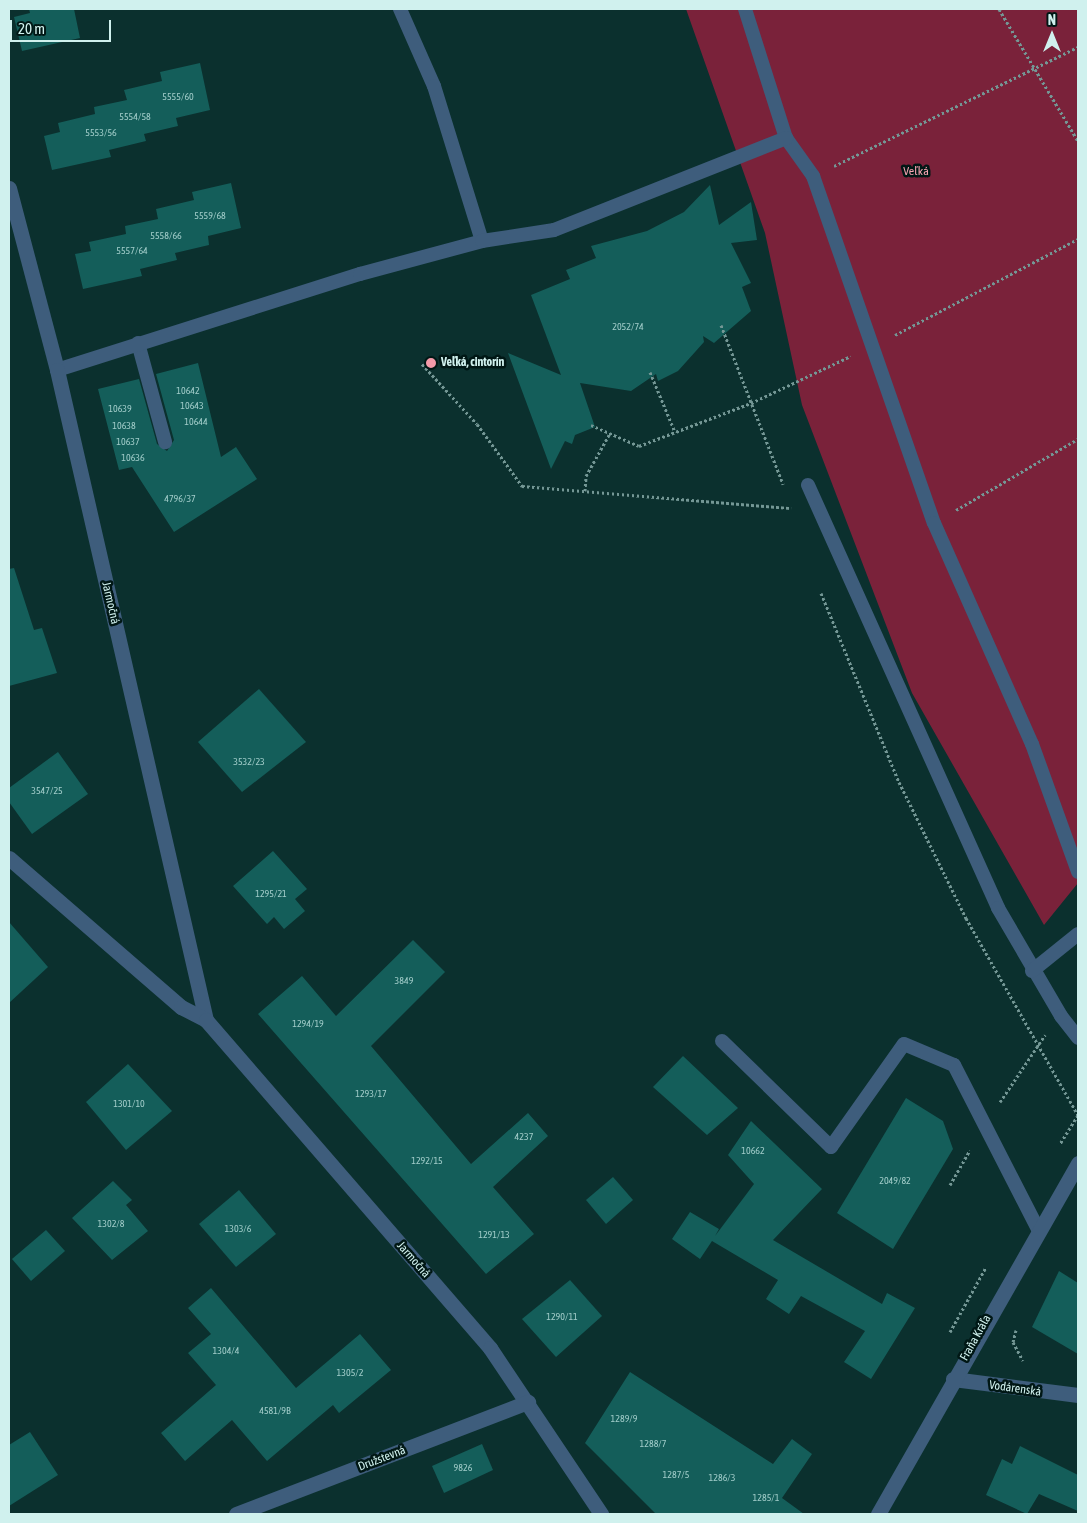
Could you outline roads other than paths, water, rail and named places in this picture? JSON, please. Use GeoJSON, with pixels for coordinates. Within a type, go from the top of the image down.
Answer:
{"type":"FeatureCollection","features":[{"type":"Feature","properties":{"kind":"street","name":"Jarmočná"},"geometry":{"type":"LineString","coordinates":[[9,188],[15,225],[57,370],[206,1020]]}},
{"type":"Feature","properties":{"kind":"street","name":"Jarmočná"},"geometry":{"type":"LineString","coordinates":[[9,858],[181,1007],[206,1020],[490,1348],[528,1402],[601,1514]]}},
{"type":"Feature","properties":{"kind":"street","name":"Fraňa Kráľa"},"geometry":{"type":"LineString","coordinates":[[878,1514],[952,1379],[1078,1163]]}},
{"type":"Feature","properties":{"kind":"street","name":"Vodárenská"},"geometry":{"type":"LineString","coordinates":[[952,1379],[1078,1395]]}},
{"type":"Feature","properties":{"kind":"street","name":"Družstevná"},"geometry":{"type":"LineString","coordinates":[[236,1514],[528,1402]]}},
{"type":"Feature","properties":{"kind":"lane"},"geometry":{"type":"LineString","coordinates":[[400,9],[434,86],[482,241]]}},
{"type":"Feature","properties":{"kind":"lane"},"geometry":{"type":"LineString","coordinates":[[745,9],[786,138],[813,176],[869,348],[934,523],[1032,744],[1078,872]]}},
{"type":"Feature","properties":{"kind":"lane"},"geometry":{"type":"LineString","coordinates":[[57,370],[138,343],[482,241],[554,230],[786,138]]}},
{"type":"Feature","properties":{"kind":"lane"},"geometry":{"type":"LineString","coordinates":[[138,343],[165,442]]}},
{"type":"Feature","properties":{"kind":"lane"},"geometry":{"type":"LineString","coordinates":[[808,485],[998,908],[1032,971],[1061,1016],[1078,1038]]}},
{"type":"Feature","properties":{"kind":"lane"},"geometry":{"type":"LineString","coordinates":[[1032,971],[1078,934]]}},
{"type":"Feature","properties":{"kind":"lane"},"geometry":{"type":"LineString","coordinates":[[722,1041],[831,1147],[904,1044],[954,1065],[1038,1229]]}},
{"type":"Feature","properties":{"kind":"place","name":"Veľká, cintorín"},"geometry":{"type":"Point","coordinates":[431,363]}},
{"type":"Feature","properties":{"kind":"park label","name":"Veľká"},"geometry":{"type":"Point","coordinates":[916,172]}}]}
